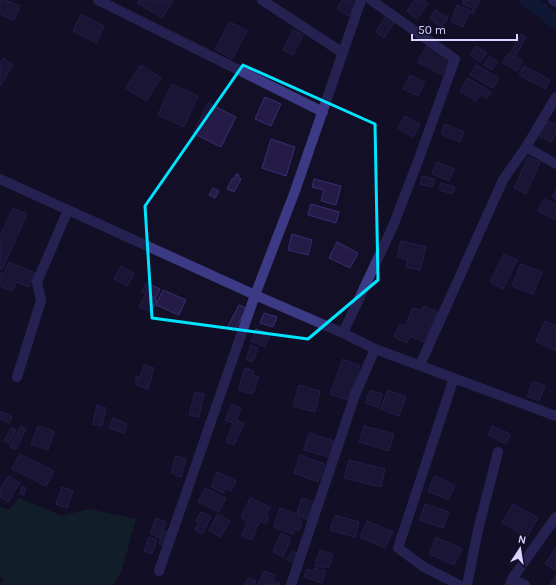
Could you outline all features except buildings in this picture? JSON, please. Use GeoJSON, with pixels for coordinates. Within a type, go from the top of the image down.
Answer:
{"type":"FeatureCollection","features":[{"type":"Feature","properties":{"kind":"street"},"geometry":{"type":"LineString","coordinates":[[98,0],[322,112]]}},
{"type":"Feature","properties":{"kind":"street"},"geometry":{"type":"LineString","coordinates":[[262,0],[343,53]]}},
{"type":"Feature","properties":{"kind":"street"},"geometry":{"type":"LineString","coordinates":[[159,571],[255,295],[296,191],[360,0]]}},
{"type":"Feature","properties":{"kind":"street"},"geometry":{"type":"LineString","coordinates":[[343,333],[393,226],[418,162],[455,58],[371,0]]}},
{"type":"Feature","properties":{"kind":"street"},"geometry":{"type":"LineString","coordinates":[[420,365],[503,180],[526,147],[556,97]]}},
{"type":"Feature","properties":{"kind":"street"},"geometry":{"type":"LineString","coordinates":[[526,147],[556,164]]}},
{"type":"Feature","properties":{"kind":"street"},"geometry":{"type":"LineString","coordinates":[[0,179],[255,295],[343,333],[375,349],[556,416]]}},
{"type":"Feature","properties":{"kind":"street"},"geometry":{"type":"LineString","coordinates":[[17,377],[41,301],[37,282],[68,210]]}},
{"type":"Feature","properties":{"kind":"street"},"geometry":{"type":"LineString","coordinates":[[291,585],[355,395],[375,349]]}},
{"type":"Feature","properties":{"kind":"street"},"geometry":{"type":"LineString","coordinates":[[454,378],[398,548],[424,567],[459,585]]}},
{"type":"Feature","properties":{"kind":"street"},"geometry":{"type":"LineString","coordinates":[[467,585],[478,530],[498,452]]}},
{"type":"Feature","properties":{"kind":"street"},"geometry":{"type":"LineString","coordinates":[[525,585],[511,582],[556,517]]}},
{"type":"Feature","properties":{"kind":"highlighted area"},"geometry":{"type":"Polygon","coordinates":[[[243,65],[375,124],[378,280],[308,339],[152,318],[145,206],[243,65]]]}},
{"type":"Feature","properties":{"kind":"green space"},"geometry":{"type":"Polygon","coordinates":[[[19,498],[62,516],[89,509],[136,519],[122,569],[114,585],[1,585],[3,579],[0,577],[0,507],[9,510],[19,498]]]}},
{"type":"Feature","properties":{"kind":"waterway"},"geometry":{"type":"LineString","coordinates":[[527,0],[556,21]]}}]}
